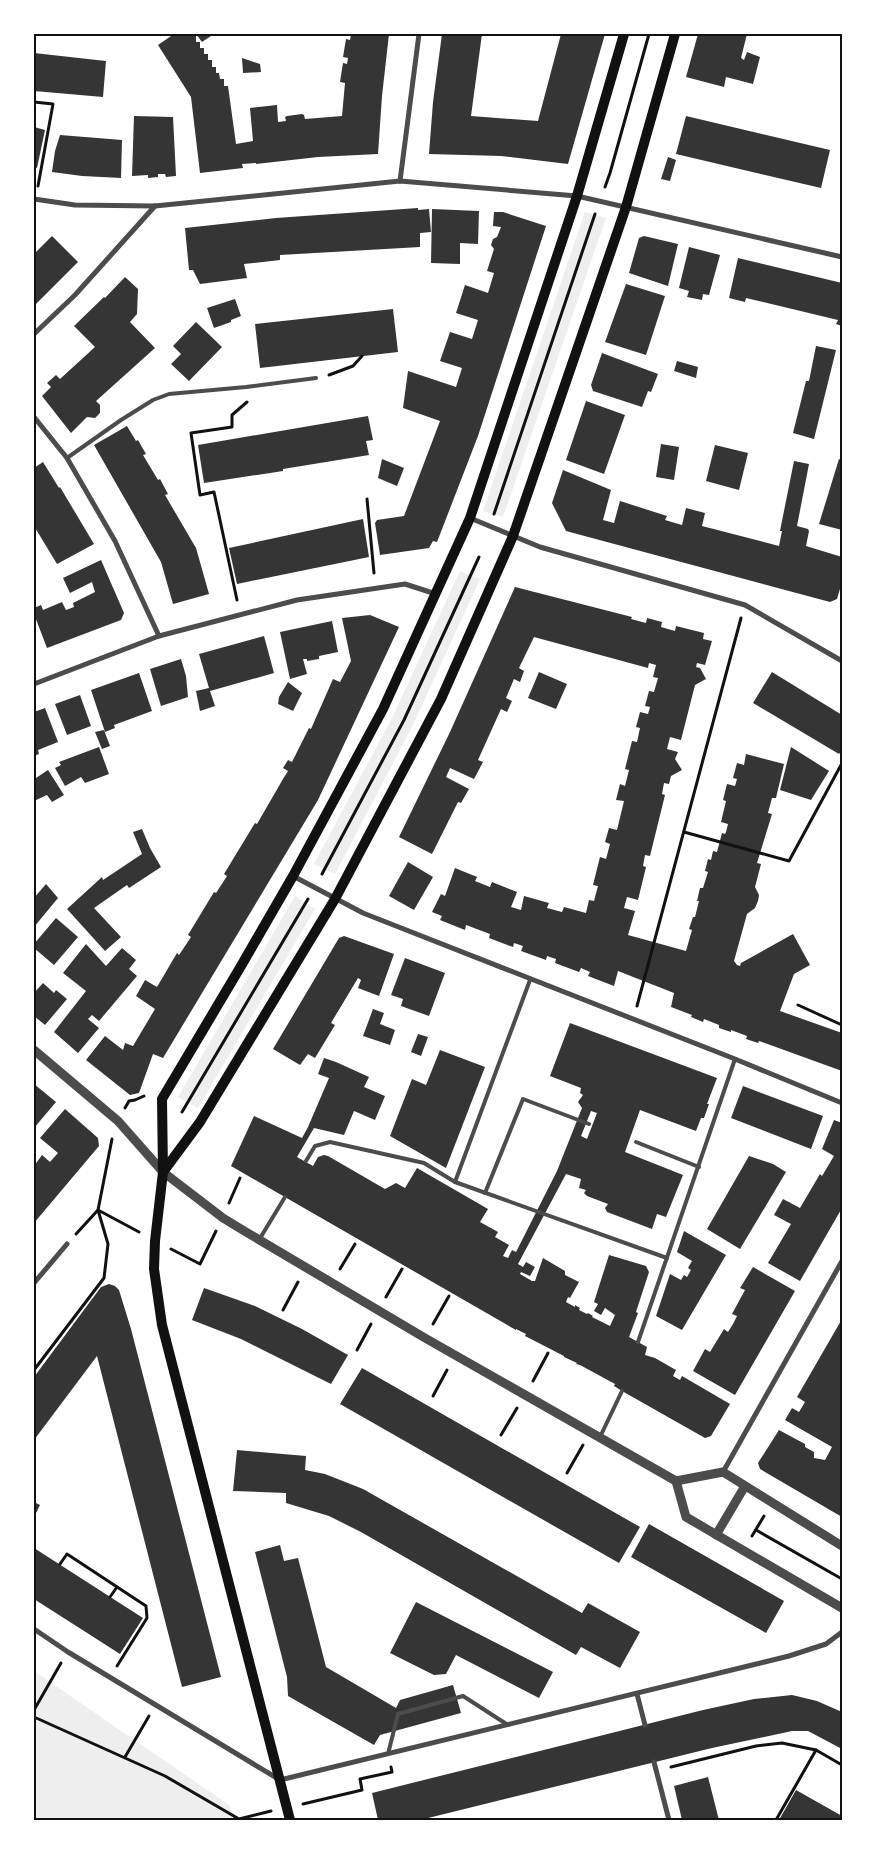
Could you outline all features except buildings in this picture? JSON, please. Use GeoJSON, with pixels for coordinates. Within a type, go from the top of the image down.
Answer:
{"type":"FeatureCollection","features":[{"type":"Feature","properties":{"kind":"main road"},"geometry":{"type":"LineString","coordinates":[[290,1820],[162,1325],[154,1269],[155,1241],[163,1172],[162,1099],[242,966],[293,876],[383,709],[458,547],[470,518],[578,196],[624,34]]}},
{"type":"Feature","properties":{"kind":"main road"},"geometry":{"type":"LineString","coordinates":[[163,1172],[205,1114],[335,899],[442,699],[513,536],[626,207],[675,34]]}},
{"type":"Feature","properties":{"kind":"street"},"geometry":{"type":"LineString","coordinates":[[400,181],[419,34]]}},
{"type":"Feature","properties":{"kind":"street"},"geometry":{"type":"LineString","coordinates":[[35,199],[75,205],[155,206],[400,181],[578,196],[842,257]]}},
{"type":"Feature","properties":{"kind":"street"},"geometry":{"type":"LineString","coordinates":[[34,334],[75,295],[155,206]]}},
{"type":"Feature","properties":{"kind":"street"},"geometry":{"type":"LineString","coordinates":[[34,417],[68,458],[115,541],[159,636]]}},
{"type":"Feature","properties":{"kind":"street"},"geometry":{"type":"LineString","coordinates":[[470,518],[540,547],[745,606],[842,661]]}},
{"type":"Feature","properties":{"kind":"street"},"geometry":{"type":"LineString","coordinates":[[34,684],[159,636],[297,600],[405,584],[436,595]]}},
{"type":"Feature","properties":{"kind":"street"},"geometry":{"type":"LineString","coordinates":[[293,876],[363,913],[842,1103]]}},
{"type":"Feature","properties":{"kind":"street"},"geometry":{"type":"LineString","coordinates":[[34,1050],[118,1121],[163,1172],[223,1218],[425,1338],[676,1481],[723,1472],[842,1546]]}},
{"type":"Feature","properties":{"kind":"street"},"geometry":{"type":"LineString","coordinates":[[34,1283],[67,1244]]}},
{"type":"Feature","properties":{"kind":"street"},"geometry":{"type":"LineString","coordinates":[[723,1472],[842,1262]]}},
{"type":"Feature","properties":{"kind":"street"},"geometry":{"type":"LineString","coordinates":[[676,1481],[686,1517],[842,1608]]}},
{"type":"Feature","properties":{"kind":"street"},"geometry":{"type":"LineString","coordinates":[[716,1535],[745,1486]]}},
{"type":"Feature","properties":{"kind":"street"},"geometry":{"type":"LineString","coordinates":[[34,1629],[68,1652],[280,1780],[789,1656],[826,1644],[842,1632]]}},
{"type":"Feature","properties":{"kind":"street"},"geometry":{"type":"LineString","coordinates":[[637,1694],[645,1724]]}},
{"type":"Feature","properties":{"kind":"street"},"geometry":{"type":"LineString","coordinates":[[654,1762],[669,1820]]}},
{"type":"Feature","properties":{"kind":"lane"},"geometry":{"type":"LineString","coordinates":[[68,458],[121,420],[153,400],[169,394],[316,378]]}},
{"type":"Feature","properties":{"kind":"lane"},"geometry":{"type":"LineString","coordinates":[[455,1182],[530,980]]}},
{"type":"Feature","properties":{"kind":"lane"},"geometry":{"type":"LineString","coordinates":[[638,1342],[735,1059]]}},
{"type":"Feature","properties":{"kind":"lane"},"geometry":{"type":"LineString","coordinates":[[485,1193],[523,1099],[589,1124]]}},
{"type":"Feature","properties":{"kind":"lane"},"geometry":{"type":"LineString","coordinates":[[306,1161],[314,1146],[330,1142],[424,1163],[455,1182],[667,1258]]}},
{"type":"Feature","properties":{"kind":"lane"},"geometry":{"type":"LineString","coordinates":[[636,1142],[699,1166]]}},
{"type":"Feature","properties":{"kind":"lane"},"geometry":{"type":"LineString","coordinates":[[260,1240],[284,1197]]}},
{"type":"Feature","properties":{"kind":"lane"},"geometry":{"type":"LineString","coordinates":[[600,1437],[622,1391]]}},
{"type":"Feature","properties":{"kind":"lane"},"geometry":{"type":"LineString","coordinates":[[388,1754],[398,1714],[463,1696],[508,1725]]}},
{"type":"Feature","properties":{"kind":"path"},"geometry":{"type":"LineString","coordinates":[[489,526],[610,173],[649,34]]}},
{"type":"Feature","properties":{"kind":"path"},"geometry":{"type":"LineString","coordinates":[[34,102],[53,104],[35,199]]}},
{"type":"Feature","properties":{"kind":"path"},"geometry":{"type":"LineString","coordinates":[[316,378],[340,372],[354,366],[362,356]]}},
{"type":"Feature","properties":{"kind":"path"},"geometry":{"type":"LineString","coordinates":[[240,615],[214,492],[200,495],[191,433],[232,427],[232,415],[248,402],[246,387]]}},
{"type":"Feature","properties":{"kind":"path"},"geometry":{"type":"LineString","coordinates":[[367,499],[375,589]]}},
{"type":"Feature","properties":{"kind":"path"},"geometry":{"type":"LineString","coordinates":[[458,547],[500,566]]}},
{"type":"Feature","properties":{"kind":"path"},"geometry":{"type":"LineString","coordinates":[[182,1112],[315,888],[404,720],[479,556]]}},
{"type":"Feature","properties":{"kind":"path"},"geometry":{"type":"LineString","coordinates":[[633,1020],[745,606]]}},
{"type":"Feature","properties":{"kind":"path"},"geometry":{"type":"LineString","coordinates":[[684,832],[789,861],[842,766]]}},
{"type":"Feature","properties":{"kind":"path"},"geometry":{"type":"LineString","coordinates":[[798,1005],[842,1025]]}},
{"type":"Feature","properties":{"kind":"path"},"geometry":{"type":"LineString","coordinates":[[34,1370],[104,1278],[108,1244],[98,1210],[110,1146],[118,1121]]}},
{"type":"Feature","properties":{"kind":"path"},"geometry":{"type":"LineString","coordinates":[[98,1210],[200,1264],[240,1178]]}},
{"type":"Feature","properties":{"kind":"path"},"geometry":{"type":"LineString","coordinates":[[67,1244],[98,1210]]}},
{"type":"Feature","properties":{"kind":"path"},"geometry":{"type":"LineString","coordinates":[[332,1284],[355,1244]]}},
{"type":"Feature","properties":{"kind":"path"},"geometry":{"type":"LineString","coordinates":[[283,1310],[306,1268]]}},
{"type":"Feature","properties":{"kind":"path"},"geometry":{"type":"LineString","coordinates":[[425,1338],[448,1296]]}},
{"type":"Feature","properties":{"kind":"path"},"geometry":{"type":"LineString","coordinates":[[433,1396],[455,1355]]}},
{"type":"Feature","properties":{"kind":"path"},"geometry":{"type":"LineString","coordinates":[[567,1473],[591,1431]]}},
{"type":"Feature","properties":{"kind":"path"},"geometry":{"type":"LineString","coordinates":[[743,1551],[772,1502]]}},
{"type":"Feature","properties":{"kind":"path"},"geometry":{"type":"LineString","coordinates":[[756,1530],[842,1579]]}},
{"type":"Feature","properties":{"kind":"path"},"geometry":{"type":"LineString","coordinates":[[60,1564],[66,1554],[146,1606],[147,1618],[110,1677]]}},
{"type":"Feature","properties":{"kind":"path"},"geometry":{"type":"LineString","coordinates":[[110,1597],[117,1587]]}},
{"type":"Feature","properties":{"kind":"path"},"geometry":{"type":"LineString","coordinates":[[34,1710],[68,1652]]}},
{"type":"Feature","properties":{"kind":"path"},"geometry":{"type":"LineString","coordinates":[[126,1757],[155,1704]]}},
{"type":"Feature","properties":{"kind":"path"},"geometry":{"type":"LineString","coordinates":[[34,1717],[165,1776],[238,1820]]}},
{"type":"Feature","properties":{"kind":"path"},"geometry":{"type":"LineString","coordinates":[[656,1770],[756,1746],[782,1742],[816,1750],[842,1765]]}},
{"type":"Feature","properties":{"kind":"path"},"geometry":{"type":"LineString","coordinates":[[776,1820],[816,1750]]}},
{"type":"Feature","properties":{"kind":"path"},"geometry":{"type":"LineString","coordinates":[[338,1795],[362,1790],[360,1779],[386,1772]]}},
{"type":"Feature","properties":{"kind":"shaded area"},"geometry":{"type":"Polygon","coordinates":[[[585,212],[606,218],[503,517],[483,511],[585,212]]]}},
{"type":"Feature","properties":{"kind":"shaded area"},"geometry":{"type":"Polygon","coordinates":[[[460,571],[480,579],[413,725],[335,874],[314,864],[392,718],[460,571]]]}},
{"type":"Feature","properties":{"kind":"shaded area"},"geometry":{"type":"Polygon","coordinates":[[[295,896],[315,909],[198,1108],[178,1097],[295,896]]]}},
{"type":"Feature","properties":{"kind":"shaded area"},"geometry":{"type":"Polygon","coordinates":[[[34,1671],[229,1805],[235,1820],[34,1820],[34,1671]]]}}]}
